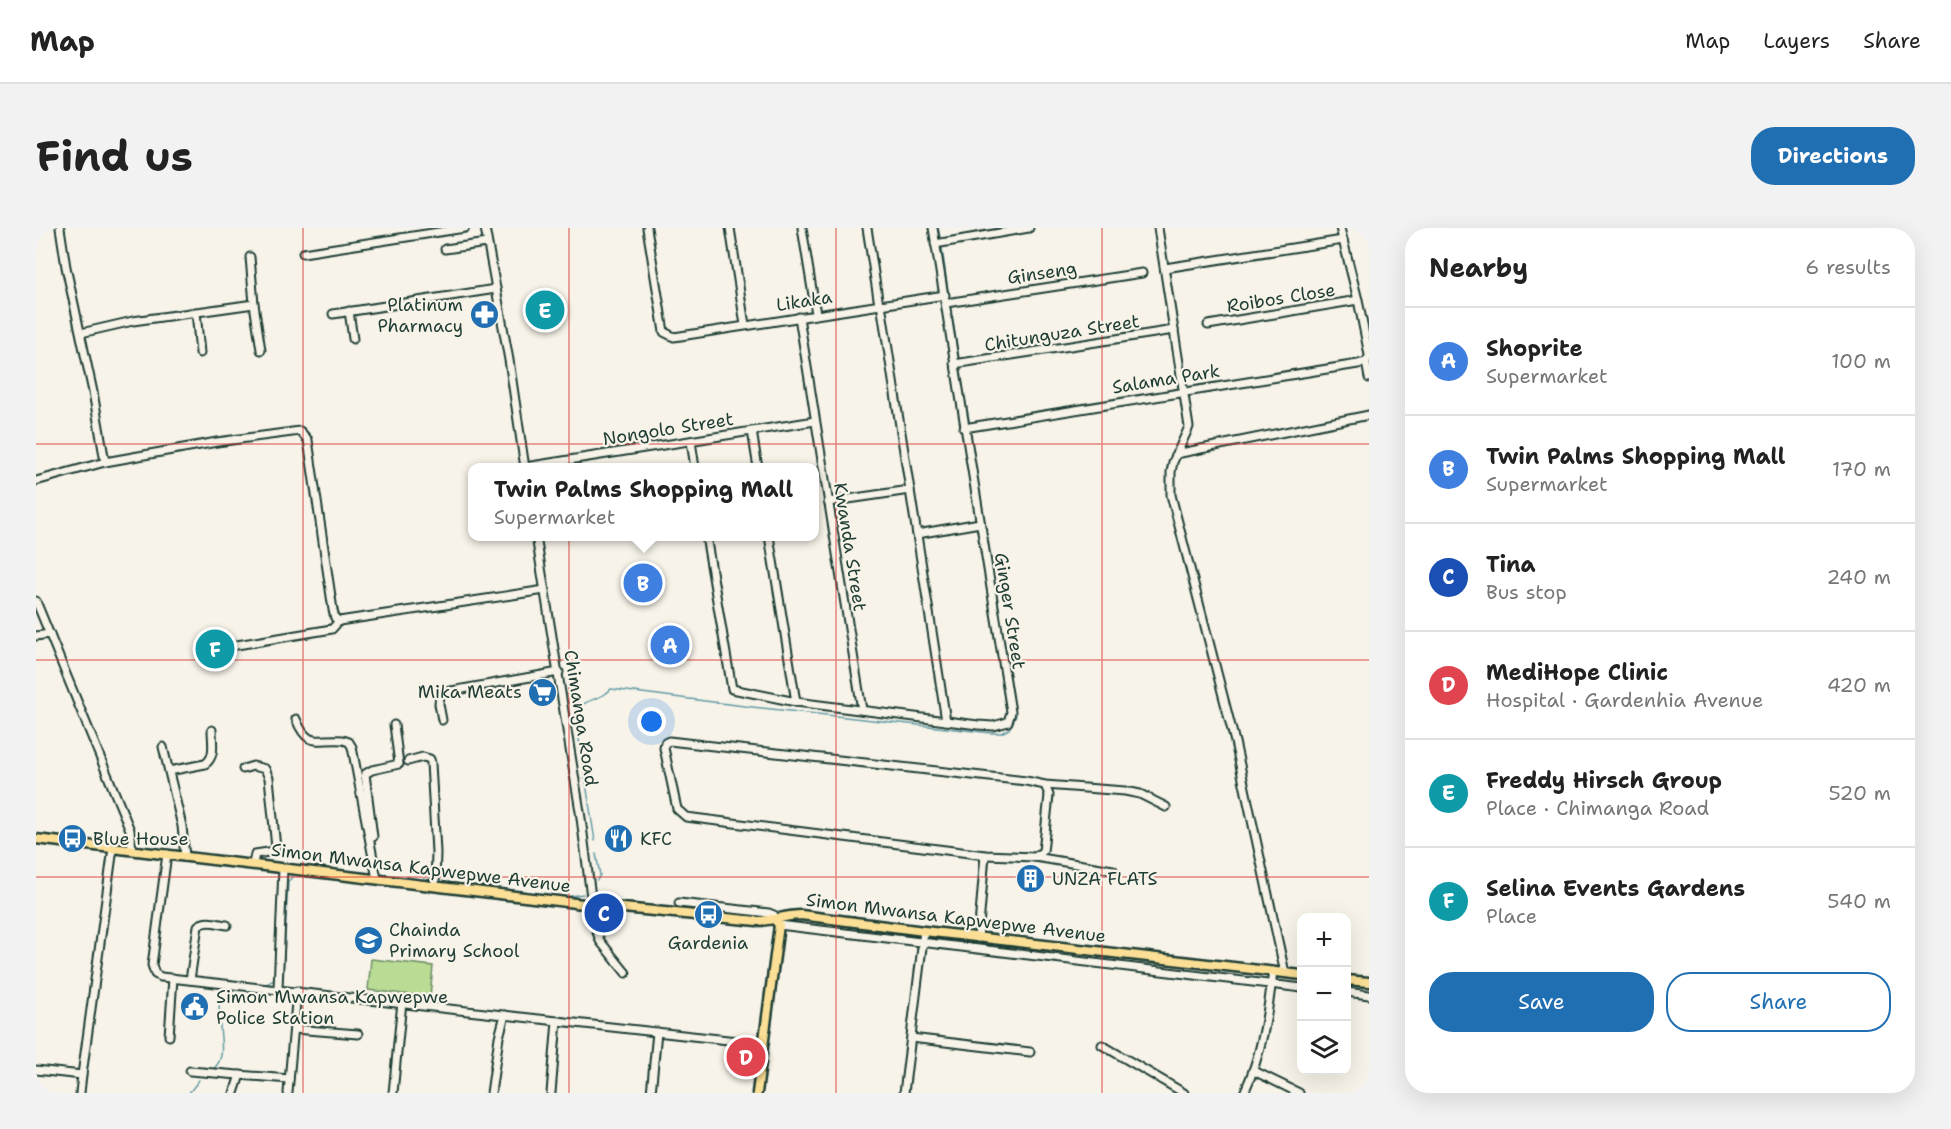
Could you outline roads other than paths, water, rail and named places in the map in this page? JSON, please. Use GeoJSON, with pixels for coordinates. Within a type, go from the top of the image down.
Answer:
{"type":"FeatureCollection","features":[{"type":"Feature","properties":{"kind":"main road","name":"Simon Mwansa Kapwepwe Avenue"},"geometry":{"type":"LineString","coordinates":[[36,838],[590,905],[778,923],[789,915],[801,915],[1297,974]]}},
{"type":"Feature","properties":{"kind":"main road"},"geometry":{"type":"LineString","coordinates":[[757,1093],[778,923]]}},
{"type":"Feature","properties":{"kind":"main road"},"geometry":{"type":"LineString","coordinates":[[1351,980],[1369,982]]}},
{"type":"Feature","properties":{"kind":"street"},"geometry":{"type":"LineString","coordinates":[[60,228],[105,462]]}},
{"type":"Feature","properties":{"kind":"street"},"geometry":{"type":"LineString","coordinates":[[303,253],[465,228]]}},
{"type":"Feature","properties":{"kind":"street"},"geometry":{"type":"LineString","coordinates":[[484,228],[524,463]]}},
{"type":"Feature","properties":{"kind":"street","name":"Likaka"},"geometry":{"type":"LineString","coordinates":[[647,228],[664,332],[668,336],[674,337],[880,304],[945,299]]}},
{"type":"Feature","properties":{"kind":"street"},"geometry":{"type":"LineString","coordinates":[[730,228],[745,326]]}},
{"type":"Feature","properties":{"kind":"street"},"geometry":{"type":"LineString","coordinates":[[802,228],[816,314]]}},
{"type":"Feature","properties":{"kind":"street"},"geometry":{"type":"LineString","coordinates":[[867,228],[946,721]]}},
{"type":"Feature","properties":{"kind":"street","name":"Ginger Street"},"geometry":{"type":"LineString","coordinates":[[707,541],[732,689],[796,702],[993,726],[1008,722],[1011,718],[933,228]]}},
{"type":"Feature","properties":{"kind":"street"},"geometry":{"type":"LineString","coordinates":[[935,244],[1029,228]]}},
{"type":"Feature","properties":{"kind":"street"},"geometry":{"type":"LineString","coordinates":[[1158,228],[1189,427],[1176,454],[1171,472],[1172,495],[1235,742],[1286,973]]}},
{"type":"Feature","properties":{"kind":"street"},"geometry":{"type":"LineString","coordinates":[[1340,228],[1358,300],[1368,358],[1369,378]]}},
{"type":"Feature","properties":{"kind":"street"},"geometry":{"type":"LineString","coordinates":[[1164,268],[1342,240]]}},
{"type":"Feature","properties":{"kind":"street"},"geometry":{"type":"LineString","coordinates":[[445,249],[487,243]]}},
{"type":"Feature","properties":{"kind":"street"},"geometry":{"type":"LineString","coordinates":[[250,257],[261,350]]}},
{"type":"Feature","properties":{"kind":"street","name":"Ginseng"},"geometry":{"type":"LineString","coordinates":[[945,299],[1142,273]]}},
{"type":"Feature","properties":{"kind":"street"},"geometry":{"type":"LineString","coordinates":[[333,314],[496,289]]}},
{"type":"Feature","properties":{"kind":"street","name":"Roibos Close"},"geometry":{"type":"LineString","coordinates":[[1208,325],[1358,300]]}},
{"type":"Feature","properties":{"kind":"street"},"geometry":{"type":"LineString","coordinates":[[81,333],[133,321],[254,304]]}},
{"type":"Feature","properties":{"kind":"street"},"geometry":{"type":"LineString","coordinates":[[350,311],[353,339]]}},
{"type":"Feature","properties":{"kind":"street"},"geometry":{"type":"LineString","coordinates":[[196,312],[200,353]]}},
{"type":"Feature","properties":{"kind":"street","name":"Kwanda Street"},"geometry":{"type":"LineString","coordinates":[[798,317],[862,710]]}},
{"type":"Feature","properties":{"kind":"street","name":"Chitunguza Street"},"geometry":{"type":"LineString","coordinates":[[954,364],[1174,330]]}},
{"type":"Feature","properties":{"kind":"street","name":"Salama Park"},"geometry":{"type":"LineString","coordinates":[[964,428],[1368,358]]}},
{"type":"Feature","properties":{"kind":"street"},"geometry":{"type":"LineString","coordinates":[[1176,454],[1369,415]]}},
{"type":"Feature","properties":{"kind":"street","name":"Nongolo Street"},"geometry":{"type":"LineString","coordinates":[[551,463],[815,421]]}},
{"type":"Feature","properties":{"kind":"street"},"geometry":{"type":"LineString","coordinates":[[36,481],[105,462],[218,442],[300,431],[308,440],[333,610],[335,618],[339,621]]}},
{"type":"Feature","properties":{"kind":"street"},"geometry":{"type":"LineString","coordinates":[[752,431],[757,463]]}},
{"type":"Feature","properties":{"kind":"street"},"geometry":{"type":"LineString","coordinates":[[691,441],[694,463]]}},
{"type":"Feature","properties":{"kind":"street"},"geometry":{"type":"LineString","coordinates":[[828,502],[909,490]]}},
{"type":"Feature","properties":{"kind":"street"},"geometry":{"type":"LineString","coordinates":[[917,534],[980,523]]}},
{"type":"Feature","properties":{"kind":"street","name":"Chimanga Road"},"geometry":{"type":"LineString","coordinates":[[537,541],[581,818],[590,905],[600,940],[626,973]]}},
{"type":"Feature","properties":{"kind":"street"},"geometry":{"type":"LineString","coordinates":[[771,541],[796,702]]}},
{"type":"Feature","properties":{"kind":"street"},"geometry":{"type":"LineString","coordinates":[[225,647],[332,629],[339,621],[545,590]]}},
{"type":"Feature","properties":{"kind":"street"},"geometry":{"type":"LineString","coordinates":[[36,601],[130,830],[132,850]]}},
{"type":"Feature","properties":{"kind":"street"},"geometry":{"type":"LineString","coordinates":[[36,636],[50,634]]}},
{"type":"Feature","properties":{"kind":"street"},"geometry":{"type":"LineString","coordinates":[[442,720],[439,704],[440,693],[559,672]]}},
{"type":"Feature","properties":{"kind":"street"},"geometry":{"type":"LineString","coordinates":[[296,719],[302,734],[307,738],[343,740],[349,742],[352,747],[377,879]]}},
{"type":"Feature","properties":{"kind":"street"},"geometry":{"type":"LineString","coordinates":[[374,866],[376,857],[365,774],[372,770],[399,764],[394,725]]}},
{"type":"Feature","properties":{"kind":"street"},"geometry":{"type":"LineString","coordinates":[[168,771],[205,764],[209,761],[212,755],[212,730]]}},
{"type":"Feature","properties":{"kind":"street"},"geometry":{"type":"LineString","coordinates":[[1113,870],[1035,857],[985,855],[686,817],[677,809],[663,748],[669,741],[681,742],[1045,784],[1125,791],[1140,794],[1166,807]]}},
{"type":"Feature","properties":{"kind":"street"},"geometry":{"type":"LineString","coordinates":[[163,747],[182,826],[186,857]]}},
{"type":"Feature","properties":{"kind":"street"},"geometry":{"type":"LineString","coordinates":[[408,761],[423,757],[430,759],[431,763],[436,852],[435,886]]}},
{"type":"Feature","properties":{"kind":"street"},"geometry":{"type":"LineString","coordinates":[[243,769],[253,766],[265,769],[269,778],[276,848],[275,851],[255,854],[253,864]]}},
{"type":"Feature","properties":{"kind":"street"},"geometry":{"type":"LineString","coordinates":[[1035,857],[1042,851],[1044,843],[1050,795],[1045,784]]}},
{"type":"Feature","properties":{"kind":"street"},"geometry":{"type":"LineString","coordinates":[[80,1093],[113,848]]}},
{"type":"Feature","properties":{"kind":"street"},"geometry":{"type":"LineString","coordinates":[[166,854],[152,965],[154,974],[190,980],[764,1044]]}},
{"type":"Feature","properties":{"kind":"street"},"geometry":{"type":"LineString","coordinates":[[978,938],[985,855]]}},
{"type":"Feature","properties":{"kind":"street"},"geometry":{"type":"LineString","coordinates":[[278,989],[283,868]]}},
{"type":"Feature","properties":{"kind":"street"},"geometry":{"type":"LineString","coordinates":[[679,903],[769,913],[774,915],[778,923],[1297,988]]}},
{"type":"Feature","properties":{"kind":"street"},"geometry":{"type":"LineString","coordinates":[[190,980],[198,926],[207,922],[227,925]]}},
{"type":"Feature","properties":{"kind":"street"},"geometry":{"type":"LineString","coordinates":[[904,1093],[924,931]]}},
{"type":"Feature","properties":{"kind":"street"},"geometry":{"type":"LineString","coordinates":[[1109,965],[1111,953]]}},
{"type":"Feature","properties":{"kind":"street"},"geometry":{"type":"LineString","coordinates":[[1244,1093],[1254,1071],[1265,1029],[1274,971]]}},
{"type":"Feature","properties":{"kind":"street"},"geometry":{"type":"LineString","coordinates":[[169,1036],[173,978]]}},
{"type":"Feature","properties":{"kind":"street"},"geometry":{"type":"LineString","coordinates":[[288,1093],[297,991]]}},
{"type":"Feature","properties":{"kind":"street"},"geometry":{"type":"LineString","coordinates":[[1351,993],[1369,995]]}},
{"type":"Feature","properties":{"kind":"street"},"geometry":{"type":"LineString","coordinates":[[393,1093],[402,1002]]}},
{"type":"Feature","properties":{"kind":"street"},"geometry":{"type":"LineString","coordinates":[[491,1093],[499,1037],[505,1015]]}},
{"type":"Feature","properties":{"kind":"street"},"geometry":{"type":"LineString","coordinates":[[551,1093],[557,1021]]}},
{"type":"Feature","properties":{"kind":"street"},"geometry":{"type":"LineString","coordinates":[[294,1029],[358,1034]]}},
{"type":"Feature","properties":{"kind":"street"},"geometry":{"type":"LineString","coordinates":[[651,1093],[657,1032]]}},
{"type":"Feature","properties":{"kind":"street"},"geometry":{"type":"LineString","coordinates":[[911,1038],[1030,1052]]}},
{"type":"Feature","properties":{"kind":"street"},"geometry":{"type":"LineString","coordinates":[[1102,1046],[1184,1093]]}},
{"type":"Feature","properties":{"kind":"street"},"geometry":{"type":"LineString","coordinates":[[36,1070],[82,1075]]}},
{"type":"Feature","properties":{"kind":"street"},"geometry":{"type":"LineString","coordinates":[[190,1071],[289,1079]]}},
{"type":"Feature","properties":{"kind":"street"},"geometry":{"type":"LineString","coordinates":[[1254,1071],[1299,1093]]}},
{"type":"Feature","properties":{"kind":"street"},"geometry":{"type":"LineString","coordinates":[[234,1093],[240,1076]]}},
{"type":"Feature","properties":{"kind":"waterway"},"geometry":{"type":"LineString","coordinates":[[938,228],[940,237]]}},
{"type":"Feature","properties":{"kind":"waterway"},"geometry":{"type":"LineString","coordinates":[[942,248],[949,298]]}},
{"type":"Feature","properties":{"kind":"waterway"},"geometry":{"type":"LineString","coordinates":[[951,309],[959,359]]}},
{"type":"Feature","properties":{"kind":"waterway"},"geometry":{"type":"LineString","coordinates":[[960,370],[969,421]]}},
{"type":"Feature","properties":{"kind":"waterway"},"geometry":{"type":"LineString","coordinates":[[595,841],[575,713],[578,708],[611,689],[992,733],[1001,733],[1009,729],[1016,716],[970,432]]}},
{"type":"Feature","properties":{"kind":"waterway"},"geometry":{"type":"LineString","coordinates":[[596,854],[600,875],[597,880]]}},
{"type":"Feature","properties":{"kind":"waterway"},"geometry":{"type":"LineString","coordinates":[[359,873],[373,875]]}},
{"type":"Feature","properties":{"kind":"waterway"},"geometry":{"type":"LineString","coordinates":[[380,875],[431,881]]}},
{"type":"Feature","properties":{"kind":"waterway"},"geometry":{"type":"LineString","coordinates":[[283,972],[288,882],[292,877]]}},
{"type":"Feature","properties":{"kind":"waterway"},"geometry":{"type":"LineString","coordinates":[[440,882],[566,897],[583,894]]}},
{"type":"Feature","properties":{"kind":"waterway"},"geometry":{"type":"LineString","coordinates":[[229,981],[261,985],[267,984],[275,977]]}},
{"type":"Feature","properties":{"kind":"waterway"},"geometry":{"type":"LineString","coordinates":[[212,1070],[217,1066],[221,1055],[220,994]]}},
{"type":"Feature","properties":{"kind":"waterway"},"geometry":{"type":"LineString","coordinates":[[189,1093],[199,1080]]}},
{"type":"Feature","properties":{"kind":"place","name":"Freddy Hirsch Group"},"geometry":{"type":"Point","coordinates":[545,310]}},
{"type":"Feature","properties":{"kind":"place","name":"Platinum Pharmacy"},"geometry":{"type":"Point","coordinates":[484,315]}},
{"type":"Feature","properties":{"kind":"place","name":"Twin Palms Shopping Mall"},"geometry":{"type":"Point","coordinates":[643,583]}},
{"type":"Feature","properties":{"kind":"place","name":"Shoprite"},"geometry":{"type":"Point","coordinates":[670,645]}},
{"type":"Feature","properties":{"kind":"place","name":"Selina Events Gardens"},"geometry":{"type":"Point","coordinates":[215,649]}},
{"type":"Feature","properties":{"kind":"place","name":"Mika Meats"},"geometry":{"type":"Point","coordinates":[543,692]}},
{"type":"Feature","properties":{"kind":"place","name":"Blue House"},"geometry":{"type":"Point","coordinates":[72,839]}},
{"type":"Feature","properties":{"kind":"place","name":"KFC"},"geometry":{"type":"Point","coordinates":[619,839]}},
{"type":"Feature","properties":{"kind":"place","name":"UNZA FLATS"},"geometry":{"type":"Point","coordinates":[1031,879]}},
{"type":"Feature","properties":{"kind":"place","name":"Tina"},"geometry":{"type":"Point","coordinates":[604,913]}},
{"type":"Feature","properties":{"kind":"place","name":"Gardenia"},"geometry":{"type":"Point","coordinates":[708,914]}},
{"type":"Feature","properties":{"kind":"place","name":"Chainda Primary School"},"geometry":{"type":"Point","coordinates":[368,940]}},
{"type":"Feature","properties":{"kind":"place","name":"Simon Mwansa Kapwepwe Police Station"},"geometry":{"type":"Point","coordinates":[195,1007]}},
{"type":"Feature","properties":{"kind":"place","name":"MediHope Clinic"},"geometry":{"type":"Point","coordinates":[746,1057]}}]}
